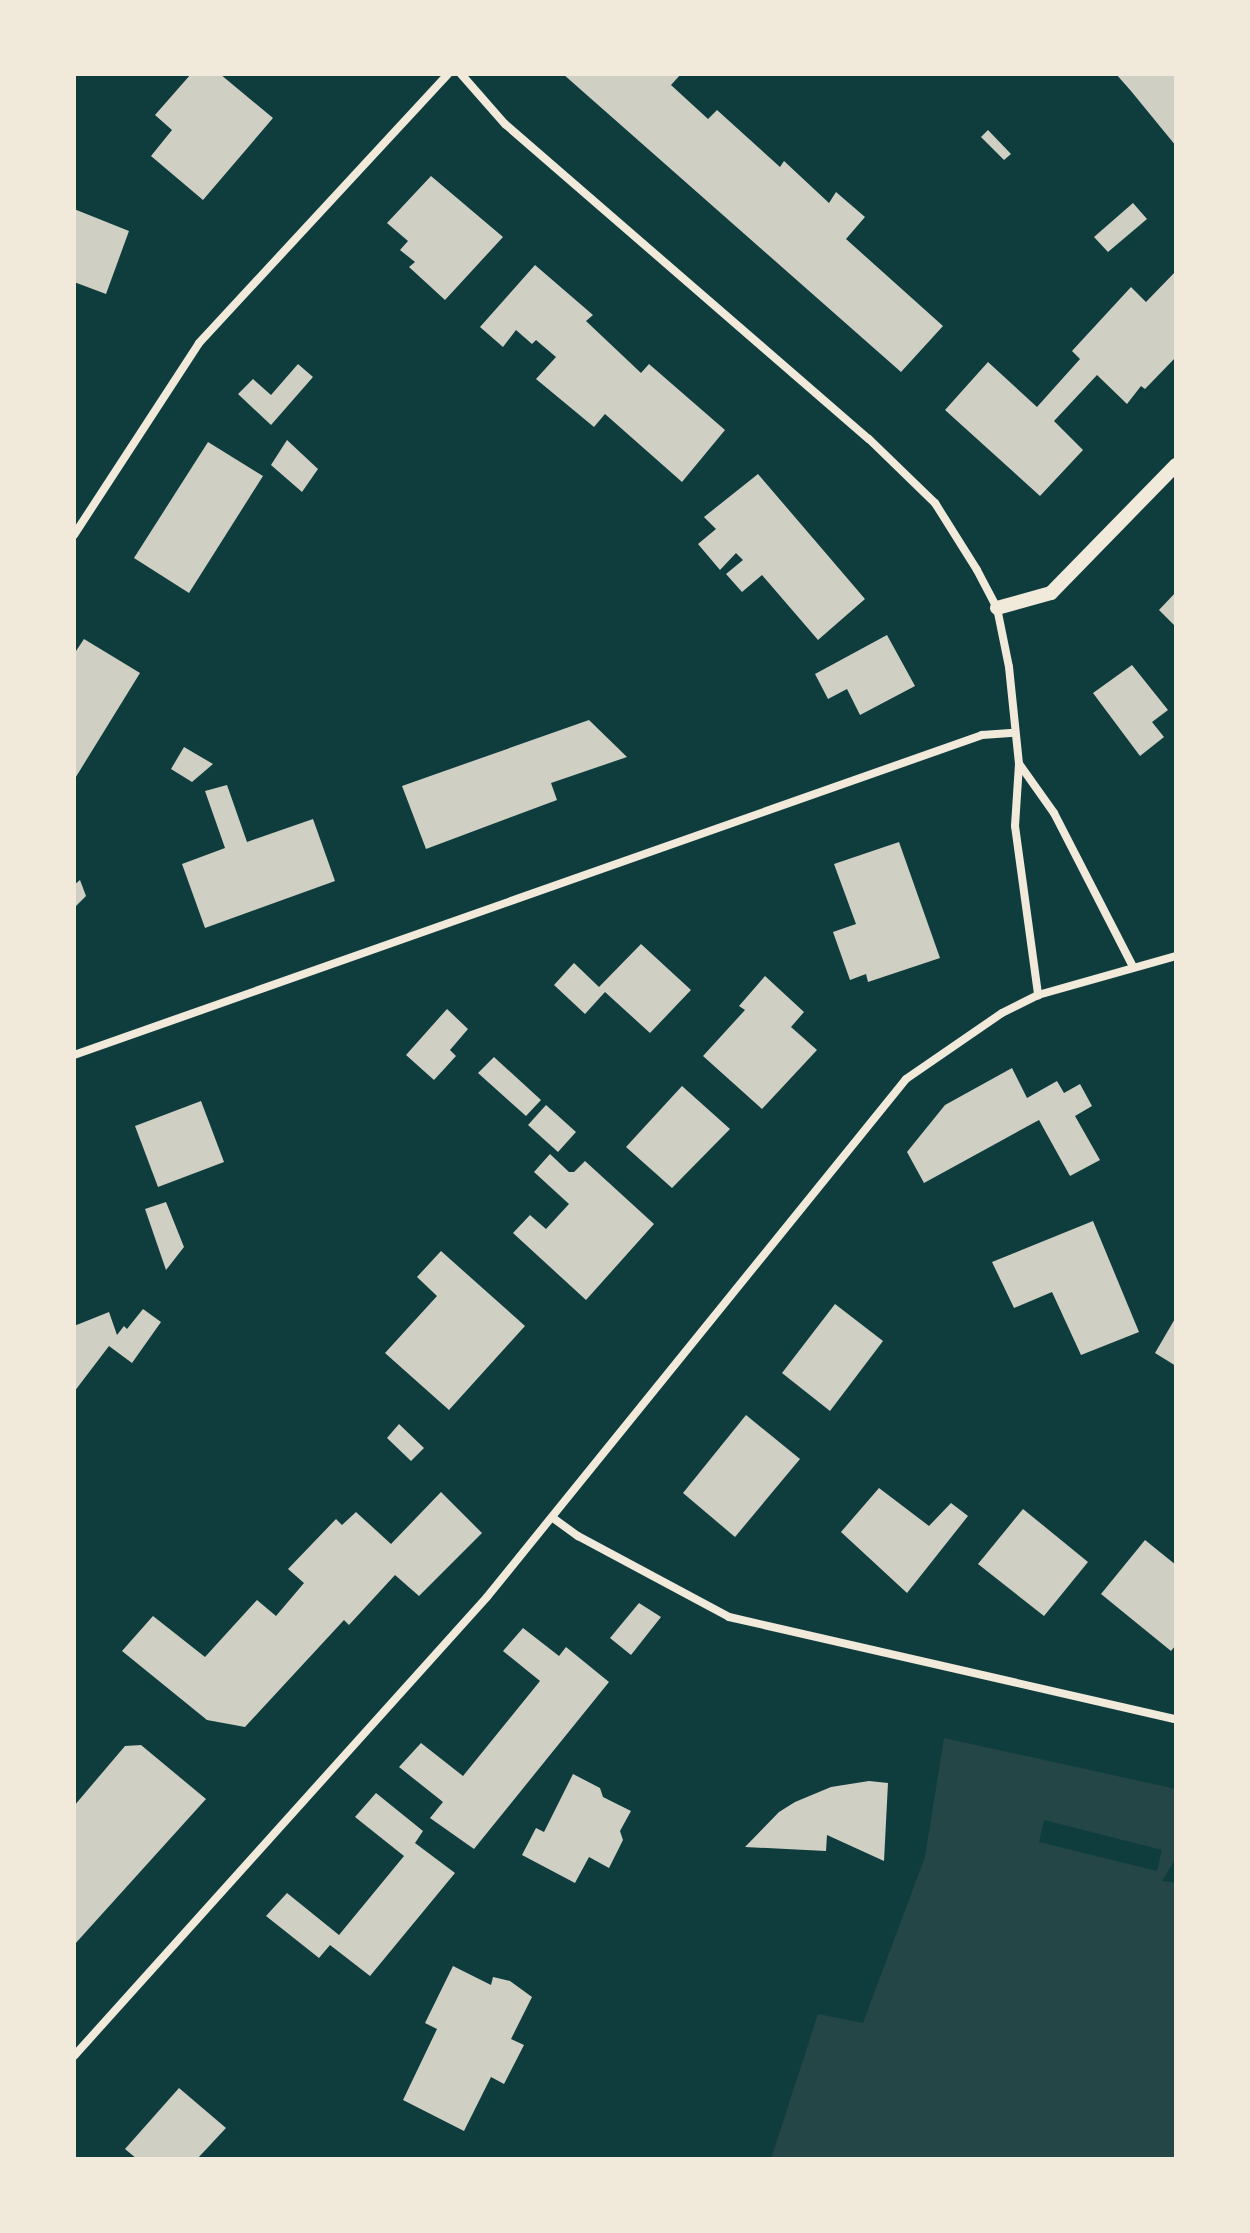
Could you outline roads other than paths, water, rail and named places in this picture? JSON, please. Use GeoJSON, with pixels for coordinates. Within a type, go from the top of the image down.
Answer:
{"type":"FeatureCollection","features":[{"type":"Feature","properties":{"kind":"street"},"geometry":{"type":"LineString","coordinates":[[74,535],[199,343],[448,74]]}},
{"type":"Feature","properties":{"kind":"street"},"geometry":{"type":"LineString","coordinates":[[461,74],[505,124],[869,439],[935,503],[997,608],[1009,667],[1019,764],[1015,826],[1038,995]]}},
{"type":"Feature","properties":{"kind":"street"},"geometry":{"type":"LineString","coordinates":[[997,608],[1051,593],[1176,465]]}},
{"type":"Feature","properties":{"kind":"street"},"geometry":{"type":"LineString","coordinates":[[74,1055],[982,735],[1014,733]]}},
{"type":"Feature","properties":{"kind":"street"},"geometry":{"type":"LineString","coordinates":[[1019,764],[1054,813],[1133,967]]}},
{"type":"Feature","properties":{"kind":"street"},"geometry":{"type":"LineString","coordinates":[[74,2056],[487,1597],[906,1079],[1002,1013],[1038,995],[1176,956]]}},
{"type":"Feature","properties":{"kind":"street"},"geometry":{"type":"LineString","coordinates":[[553,1518],[578,1536],[729,1617],[1176,1719]]}}]}
